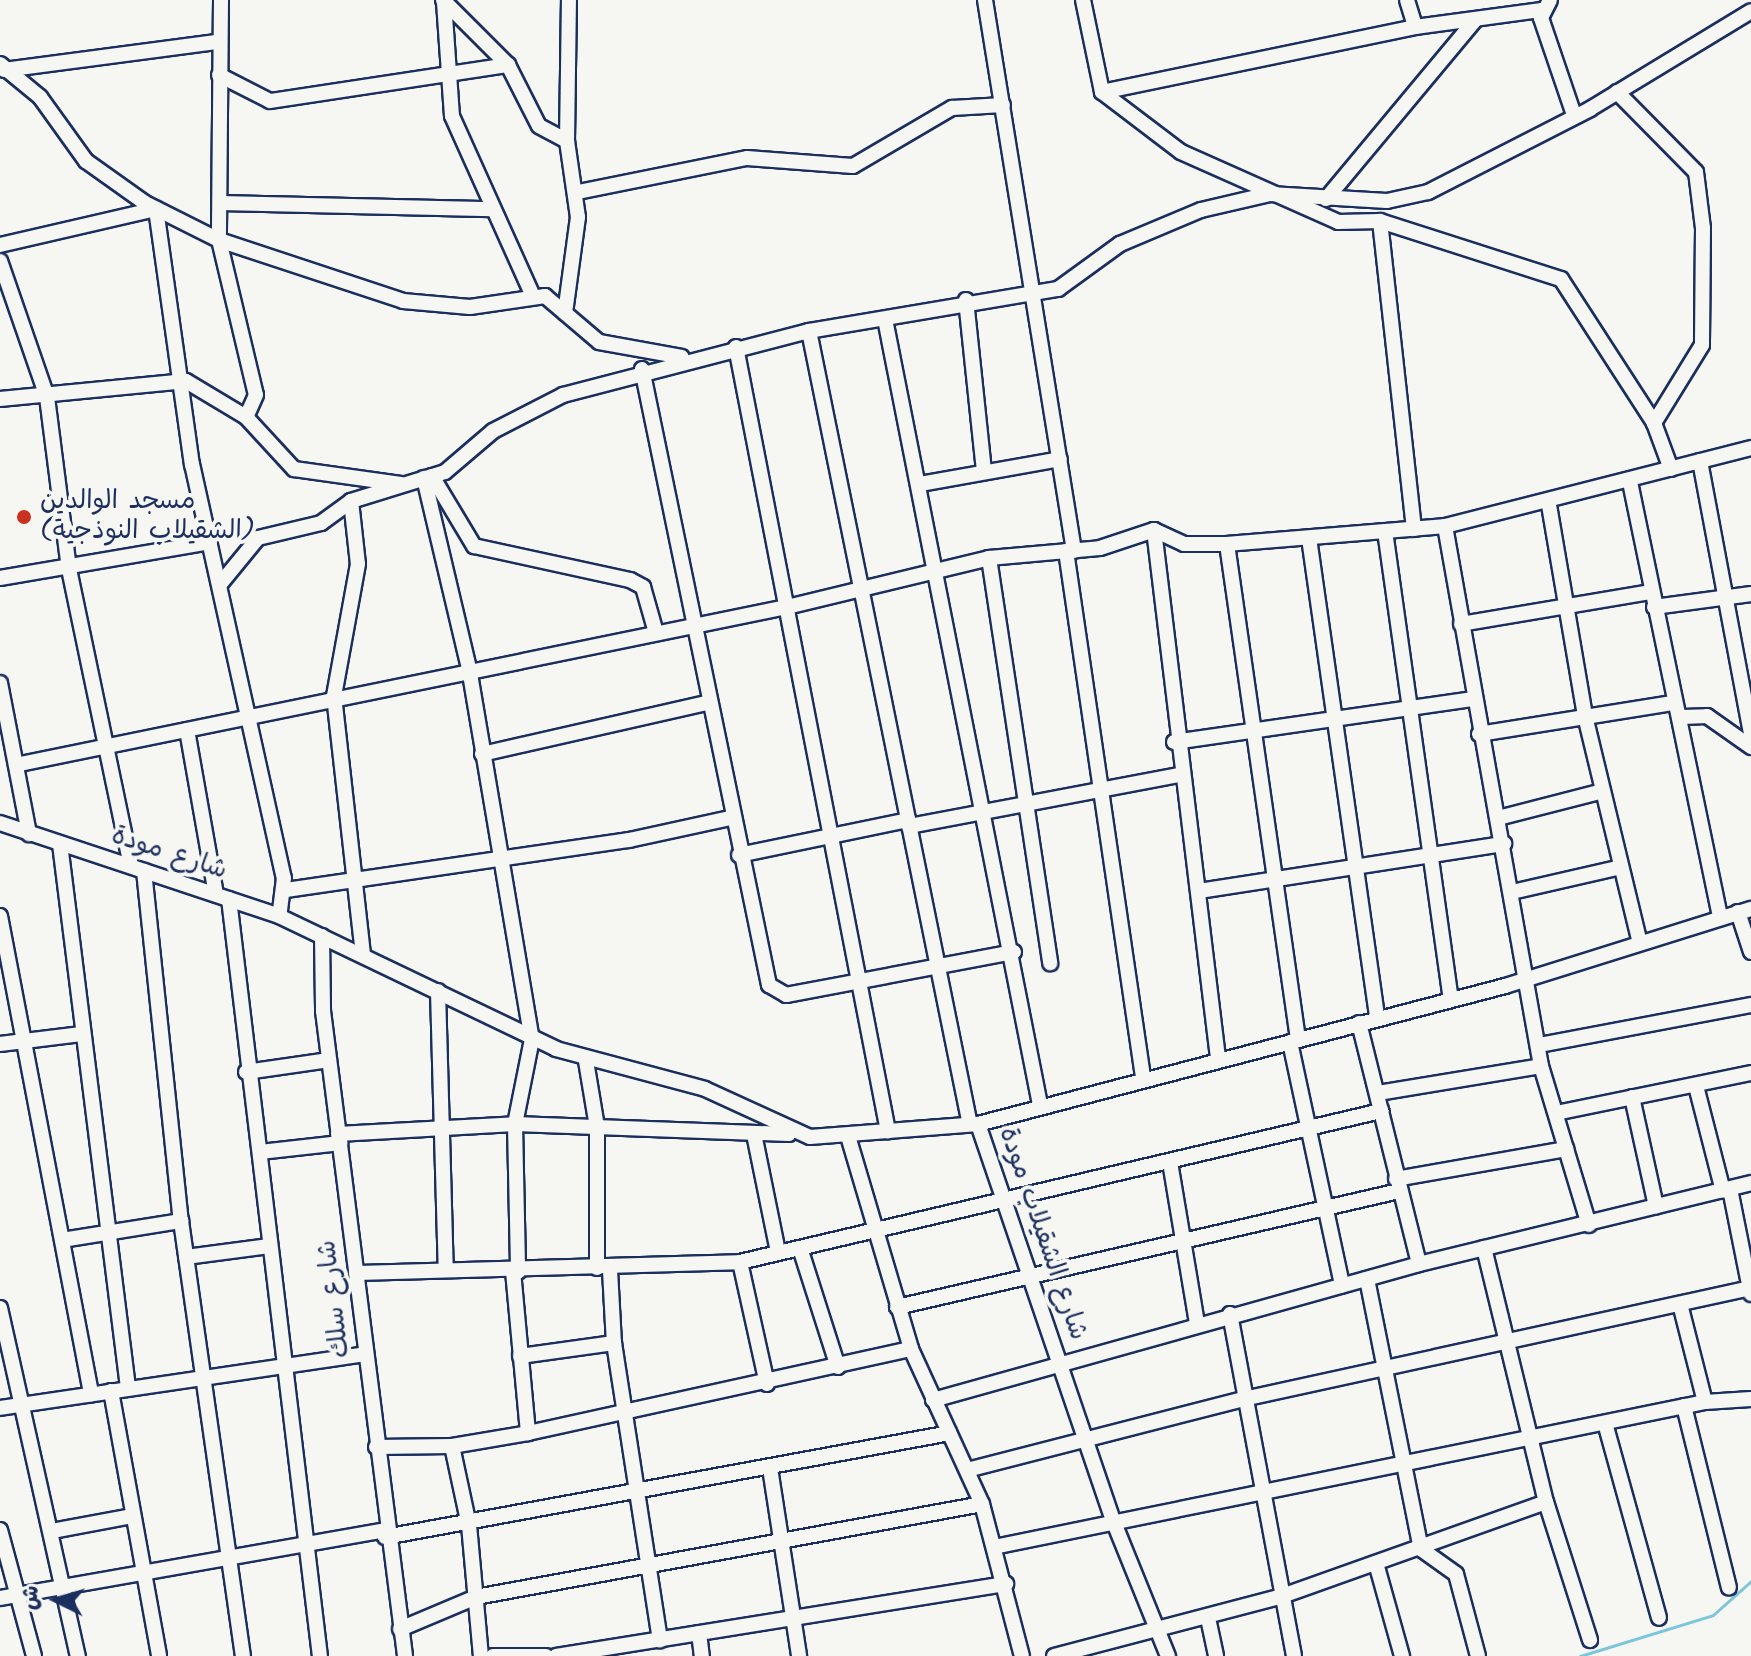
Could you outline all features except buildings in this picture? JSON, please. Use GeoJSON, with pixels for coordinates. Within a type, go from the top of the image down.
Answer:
{"type":"FeatureCollection","features":[{"type":"Feature","properties":{"kind":"street"},"geometry":{"type":"LineString","coordinates":[[221,0],[218,42],[219,240],[256,395],[246,417]]}},
{"type":"Feature","properties":{"kind":"street"},"geometry":{"type":"LineString","coordinates":[[565,313],[577,262],[578,192],[567,141],[569,0]]}},
{"type":"Feature","properties":{"kind":"street"},"geometry":{"type":"LineString","coordinates":[[985,0],[1037,289],[1099,787],[1143,1077]]}},
{"type":"Feature","properties":{"kind":"street"},"geometry":{"type":"LineString","coordinates":[[1083,0],[1102,92],[1181,152],[1338,222],[1380,221],[1561,279],[1654,423],[1671,469]]}},
{"type":"Feature","properties":{"kind":"street"},"geometry":{"type":"LineString","coordinates":[[1407,0],[1415,27]]}},
{"type":"Feature","properties":{"kind":"street"},"geometry":{"type":"LineString","coordinates":[[444,1],[508,65],[539,126],[567,141]]}},
{"type":"Feature","properties":{"kind":"street"},"geometry":{"type":"LineString","coordinates":[[444,1],[452,116],[533,296]]}},
{"type":"Feature","properties":{"kind":"street"},"geometry":{"type":"LineString","coordinates":[[1102,92],[1415,27],[1475,20],[1545,5],[1574,115]]}},
{"type":"Feature","properties":{"kind":"street"},"geometry":{"type":"LineString","coordinates":[[221,583],[258,538],[321,523],[351,501],[428,477],[504,424],[642,369],[966,300],[1037,289],[1058,289],[1120,244],[1201,210],[1270,194],[1387,201],[1428,192],[1617,92],[1751,11]]}},
{"type":"Feature","properties":{"kind":"street"},"geometry":{"type":"LineString","coordinates":[[1326,199],[1475,20]]}},
{"type":"Feature","properties":{"kind":"street"},"geometry":{"type":"LineString","coordinates":[[3,68],[218,42]]}},
{"type":"Feature","properties":{"kind":"street"},"geometry":{"type":"LineString","coordinates":[[219,75],[270,101],[508,65]]}},
{"type":"Feature","properties":{"kind":"street"},"geometry":{"type":"LineString","coordinates":[[3,68],[40,97],[86,161],[156,209],[219,240],[403,301],[470,307],[533,296],[551,298],[599,342],[687,358]]}},
{"type":"Feature","properties":{"kind":"street"},"geometry":{"type":"LineString","coordinates":[[1617,92],[1696,172],[1702,214],[1702,345],[1654,423]]}},
{"type":"Feature","properties":{"kind":"street"},"geometry":{"type":"LineString","coordinates":[[578,192],[747,158],[853,166],[952,108],[1003,105]]}},
{"type":"Feature","properties":{"kind":"street"},"geometry":{"type":"LineString","coordinates":[[220,203],[493,209]]}},
{"type":"Feature","properties":{"kind":"street"},"geometry":{"type":"LineString","coordinates":[[0,245],[156,209]]}},
{"type":"Feature","properties":{"kind":"street"},"geometry":{"type":"LineString","coordinates":[[156,209],[186,381],[192,464],[221,583],[246,714],[286,890],[279,916]]}},
{"type":"Feature","properties":{"kind":"street"},"geometry":{"type":"LineString","coordinates":[[1380,221],[1414,529]]}},
{"type":"Feature","properties":{"kind":"street"},"geometry":{"type":"LineString","coordinates":[[0,261],[47,397],[69,569],[138,869],[181,1221],[243,1656]]}},
{"type":"Feature","properties":{"kind":"street"},"geometry":{"type":"LineString","coordinates":[[966,300],[984,472]]}},
{"type":"Feature","properties":{"kind":"street"},"geometry":{"type":"LineString","coordinates":[[885,319],[939,568],[1014,952],[1040,1105]]}},
{"type":"Feature","properties":{"kind":"street"},"geometry":{"type":"LineString","coordinates":[[809,331],[973,1122],[1451,999],[1744,910],[1751,952]]}},
{"type":"Feature","properties":{"kind":"street"},"geometry":{"type":"LineString","coordinates":[[736,347],[855,981],[888,1131]]}},
{"type":"Feature","properties":{"kind":"street"},"geometry":{"type":"LineString","coordinates":[[642,369],[696,624],[730,818],[769,985],[786,995],[1014,952]]}},
{"type":"Feature","properties":{"kind":"street"},"geometry":{"type":"LineString","coordinates":[[0,399],[47,397],[186,381],[246,417],[294,469],[405,484]]}},
{"type":"Feature","properties":{"kind":"street"},"geometry":{"type":"LineString","coordinates":[[20,764],[655,629],[787,607],[989,558],[1070,551],[1154,530],[1184,544],[1227,544],[1445,526],[1549,505],[1751,448]]}},
{"type":"Feature","properties":{"kind":"street"},"geometry":{"type":"LineString","coordinates":[[920,484],[1060,459]]}},
{"type":"Feature","properties":{"kind":"street"},"geometry":{"type":"LineString","coordinates":[[1700,461],[1728,597],[1751,733]]}},
{"type":"Feature","properties":{"kind":"street"},"geometry":{"type":"LineString","coordinates":[[428,477],[474,546],[630,580],[643,587],[655,629]]}},
{"type":"Feature","properties":{"kind":"street"},"geometry":{"type":"LineString","coordinates":[[428,477],[469,668],[532,1039],[515,1124],[516,1271],[528,1433]]}},
{"type":"Feature","properties":{"kind":"street"},"geometry":{"type":"LineString","coordinates":[[1630,482],[1673,703],[1682,717],[1720,917]]}},
{"type":"Feature","properties":{"kind":"street"},"geometry":{"type":"LineString","coordinates":[[351,501],[358,564],[334,696],[360,879],[363,955]]}},
{"type":"Feature","properties":{"kind":"street"},"geometry":{"type":"LineString","coordinates":[[1549,505],[1585,716],[1639,940]]}},
{"type":"Feature","properties":{"kind":"street"},"geometry":{"type":"LineString","coordinates":[[1445,526],[1472,699],[1504,844],[1541,1066],[1589,1225]]}},
{"type":"Feature","properties":{"kind":"street"},"geometry":{"type":"LineString","coordinates":[[1154,530],[1174,742],[1199,891],[1218,1058]]}},
{"type":"Feature","properties":{"kind":"street"},"geometry":{"type":"LineString","coordinates":[[1385,531],[1451,999]]}},
{"type":"Feature","properties":{"kind":"street"},"geometry":{"type":"LineString","coordinates":[[1309,538],[1352,869],[1377,1018]]}},
{"type":"Feature","properties":{"kind":"street"},"geometry":{"type":"LineString","coordinates":[[0,578],[69,569],[210,542]]}},
{"type":"Feature","properties":{"kind":"street"},"geometry":{"type":"LineString","coordinates":[[1227,544],[1256,729],[1294,1041],[1323,1210],[1342,1285]]}},
{"type":"Feature","properties":{"kind":"street"},"geometry":{"type":"LineString","coordinates":[[989,558],[1050,963]]}},
{"type":"Feature","properties":{"kind":"street"},"geometry":{"type":"LineString","coordinates":[[1461,624],[1652,599],[1751,594]]}},
{"type":"Feature","properties":{"kind":"street"},"geometry":{"type":"LineString","coordinates":[[0,683],[20,764],[29,834]]}},
{"type":"Feature","properties":{"kind":"street"},"geometry":{"type":"LineString","coordinates":[[1174,742],[1472,699]]}},
{"type":"Feature","properties":{"kind":"street"},"geometry":{"type":"LineString","coordinates":[[482,754],[710,702]]}},
{"type":"Feature","properties":{"kind":"street"},"geometry":{"type":"LineString","coordinates":[[1479,734],[1673,703]]}},
{"type":"Feature","properties":{"kind":"street"},"geometry":{"type":"LineString","coordinates":[[1682,717],[1707,716],[1751,747]]}},
{"type":"Feature","properties":{"kind":"street"},"geometry":{"type":"LineString","coordinates":[[187,730],[222,896],[260,1152],[304,1544],[320,1656]]}},
{"type":"Feature","properties":{"kind":"street"},"geometry":{"type":"LineString","coordinates":[[739,855],[828,836],[987,813],[1099,787],[1179,775]]}},
{"type":"Feature","properties":{"kind":"street"},"geometry":{"type":"LineString","coordinates":[[1498,818],[1603,791]]}},
{"type":"Feature","properties":{"kind":"street"},"geometry":{"type":"LineString","coordinates":[[286,890],[500,859],[730,818]]}},
{"type":"Feature","properties":{"kind":"street","name":"شارع مودة"},"geometry":{"type":"LineString","coordinates":[[0,823],[279,916],[322,936]]}},
{"type":"Feature","properties":{"kind":"street"},"geometry":{"type":"LineString","coordinates":[[60,844],[105,1233],[128,1388]]}},
{"type":"Feature","properties":{"kind":"street"},"geometry":{"type":"LineString","coordinates":[[1199,891],[1430,858],[1504,844]]}},
{"type":"Feature","properties":{"kind":"street"},"geometry":{"type":"LineString","coordinates":[[1512,892],[1621,867]]}},
{"type":"Feature","properties":{"kind":"street"},"geometry":{"type":"LineString","coordinates":[[0,916],[20,1040],[91,1394]]}},
{"type":"Feature","properties":{"kind":"street","name":"شارع الشقيلاب مودة"},"geometry":{"type":"LineString","coordinates":[[322,936],[532,1039],[586,1061],[705,1089],[801,1134],[848,1136],[973,1122],[1008,1204],[1035,1279],[1113,1520],[1161,1631],[1168,1656]]}},
{"type":"Feature","properties":{"kind":"street","name":"شارع سلك"},"geometry":{"type":"LineString","coordinates":[[322,936],[329,1060],[384,1533],[405,1656]]}},
{"type":"Feature","properties":{"kind":"street"},"geometry":{"type":"LineString","coordinates":[[438,991],[446,1270]]}},
{"type":"Feature","properties":{"kind":"street"},"geometry":{"type":"LineString","coordinates":[[1539,1045],[1751,1005]]}},
{"type":"Feature","properties":{"kind":"street"},"geometry":{"type":"LineString","coordinates":[[1359,1023],[1419,1264]]}},
{"type":"Feature","properties":{"kind":"street"},"geometry":{"type":"LineString","coordinates":[[0,1044],[81,1034]]}},
{"type":"Feature","properties":{"kind":"street"},"geometry":{"type":"LineString","coordinates":[[246,1072],[329,1060]]}},
{"type":"Feature","properties":{"kind":"street"},"geometry":{"type":"LineString","coordinates":[[586,1061],[597,1127],[604,1269],[660,1640]]}},
{"type":"Feature","properties":{"kind":"street"},"geometry":{"type":"LineString","coordinates":[[1378,1093],[1541,1066]]}},
{"type":"Feature","properties":{"kind":"street"},"geometry":{"type":"LineString","coordinates":[[1556,1113],[1751,1073]]}},
{"type":"Feature","properties":{"kind":"street"},"geometry":{"type":"LineString","coordinates":[[967,1470],[1248,1398],[1750,1290],[1696,1086]]}},
{"type":"Feature","properties":{"kind":"street"},"geometry":{"type":"LineString","coordinates":[[1632,1097],[1656,1206]]}},
{"type":"Feature","properties":{"kind":"street"},"geometry":{"type":"LineString","coordinates":[[356,1273],[604,1269],[740,1262],[1008,1204],[1381,1111]]}},
{"type":"Feature","properties":{"kind":"street"},"geometry":{"type":"LineString","coordinates":[[260,1152],[443,1125],[515,1124],[801,1134]]}},
{"type":"Feature","properties":{"kind":"street"},"geometry":{"type":"LineString","coordinates":[[754,1134],[778,1252]]}},
{"type":"Feature","properties":{"kind":"street"},"geometry":{"type":"LineString","coordinates":[[848,1136],[911,1349],[982,1504],[1006,1584],[1022,1656]]}},
{"type":"Feature","properties":{"kind":"street"},"geometry":{"type":"LineString","coordinates":[[897,1307],[1182,1245],[1323,1210],[1398,1185],[1566,1149]]}},
{"type":"Feature","properties":{"kind":"street"},"geometry":{"type":"LineString","coordinates":[[1170,1162],[1197,1323]]}},
{"type":"Feature","properties":{"kind":"street"},"geometry":{"type":"LineString","coordinates":[[933,1400],[1060,1360],[1230,1314],[1419,1264],[1589,1225],[1751,1183]]}},
{"type":"Feature","properties":{"kind":"street"},"geometry":{"type":"LineString","coordinates":[[62,1240],[181,1221]]}},
{"type":"Feature","properties":{"kind":"street"},"geometry":{"type":"LineString","coordinates":[[186,1257],[269,1246]]}},
{"type":"Feature","properties":{"kind":"street"},"geometry":{"type":"LineString","coordinates":[[800,1248],[838,1367]]}},
{"type":"Feature","properties":{"kind":"street"},"geometry":{"type":"LineString","coordinates":[[1484,1248],[1510,1342],[1546,1502],[1590,1640]]}},
{"type":"Feature","properties":{"kind":"street"},"geometry":{"type":"LineString","coordinates":[[740,1262],[767,1384]]}},
{"type":"Feature","properties":{"kind":"street"},"geometry":{"type":"LineString","coordinates":[[1367,1279],[1401,1464],[1421,1549],[1456,1574],[1478,1656]]}},
{"type":"Feature","properties":{"kind":"street"},"geometry":{"type":"LineString","coordinates":[[1680,1304],[1705,1402]]}},
{"type":"Feature","properties":{"kind":"street"},"geometry":{"type":"LineString","coordinates":[[1230,1314],[1294,1656]]}},
{"type":"Feature","properties":{"kind":"street"},"geometry":{"type":"LineString","coordinates":[[1,1317],[23,1403],[78,1656]]}},
{"type":"Feature","properties":{"kind":"street"},"geometry":{"type":"LineString","coordinates":[[520,1356],[614,1343]]}},
{"type":"Feature","properties":{"kind":"street"},"geometry":{"type":"LineString","coordinates":[[376,1447],[452,1446],[528,1433],[767,1384],[911,1349]]}},
{"type":"Feature","properties":{"kind":"street"},"geometry":{"type":"LineString","coordinates":[[0,1408],[286,1363],[365,1354]]}},
{"type":"Feature","properties":{"kind":"street"},"geometry":{"type":"LineString","coordinates":[[111,1391],[159,1656]]}},
{"type":"Feature","properties":{"kind":"street"},"geometry":{"type":"LineString","coordinates":[[994,1547],[1113,1520],[1262,1493],[1684,1406],[1751,1399]]}},
{"type":"Feature","properties":{"kind":"street"},"geometry":{"type":"LineString","coordinates":[[1684,1406],[1729,1588]]}},
{"type":"Feature","properties":{"kind":"street"},"geometry":{"type":"LineString","coordinates":[[1605,1423],[1659,1618]]}},
{"type":"Feature","properties":{"kind":"street"},"geometry":{"type":"LineString","coordinates":[[0,1598],[304,1544],[469,1525],[638,1490],[950,1433]]}},
{"type":"Feature","properties":{"kind":"street"},"geometry":{"type":"LineString","coordinates":[[452,1446],[469,1525],[481,1656]]}},
{"type":"Feature","properties":{"kind":"street"},"geometry":{"type":"LineString","coordinates":[[770,1468],[799,1656]]}},
{"type":"Feature","properties":{"kind":"street"},"geometry":{"type":"LineString","coordinates":[[1054,1656],[1161,1631],[1282,1596],[1546,1502]]}},
{"type":"Feature","properties":{"kind":"street"},"geometry":{"type":"LineString","coordinates":[[400,1629],[476,1597],[650,1570],[982,1504]]}},
{"type":"Feature","properties":{"kind":"street"},"geometry":{"type":"LineString","coordinates":[[52,1531],[132,1516]]}},
{"type":"Feature","properties":{"kind":"street"},"geometry":{"type":"LineString","coordinates":[[0,1530],[34,1656]]}},
{"type":"Feature","properties":{"kind":"street"},"geometry":{"type":"LineString","coordinates":[[1376,1563],[1402,1656]]}},
{"type":"Feature","properties":{"kind":"street"},"geometry":{"type":"LineString","coordinates":[[556,1656],[1006,1584]]}},
{"type":"Feature","properties":{"kind":"street"},"geometry":{"type":"LineString","coordinates":[[1208,1618],[1216,1656]]}},
{"type":"Feature","properties":{"kind":"street"},"geometry":{"type":"LineString","coordinates":[[699,1633],[702,1656]]}},
{"type":"Feature","properties":{"kind":"street"},"geometry":{"type":"LineString","coordinates":[[493,1656],[546,1656]]}},
{"type":"Feature","properties":{"kind":"waterway"},"geometry":{"type":"LineString","coordinates":[[1580,1656],[1713,1615],[1751,1581]]}},
{"type":"Feature","properties":{"kind":"place","name":"مسجد الوالدين (الشقيلاب النوذجية)"},"geometry":{"type":"Point","coordinates":[24,517]}}]}
